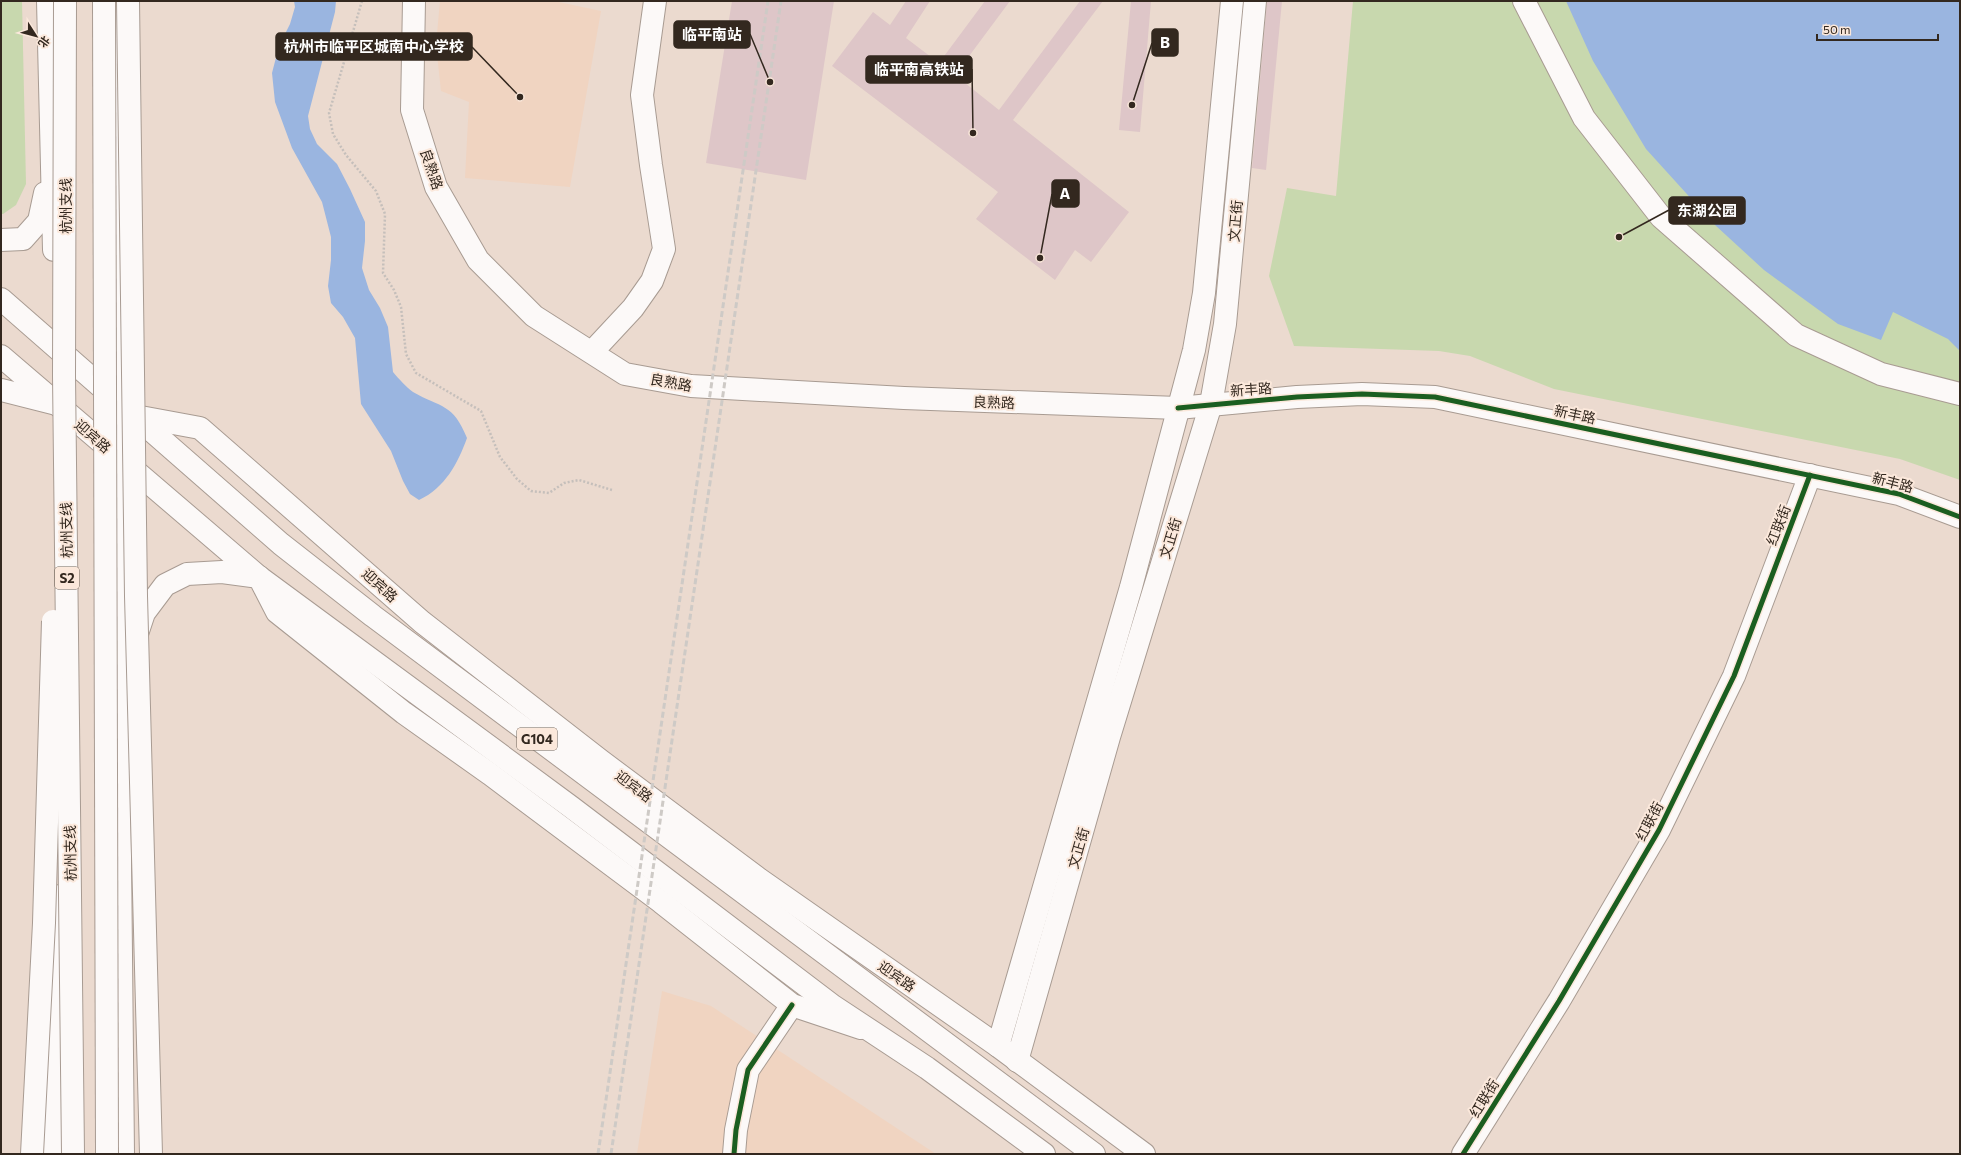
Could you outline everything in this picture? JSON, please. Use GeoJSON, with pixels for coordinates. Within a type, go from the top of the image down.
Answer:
{"type":"FeatureCollection","features":[{"type":"Feature","properties":{"kind":"main road"},"geometry":{"type":"LineString","coordinates":[[48,1],[56,404],[54,1154]]}},
{"type":"Feature","properties":{"kind":"main road","name":"杭州支线"},"geometry":{"type":"LineString","coordinates":[[65,1],[64,376],[73,1154]]}},
{"type":"Feature","properties":{"kind":"main road"},"geometry":{"type":"LineString","coordinates":[[104,1],[106,1154]]}},
{"type":"Feature","properties":{"kind":"main road"},"geometry":{"type":"LineString","coordinates":[[116,1],[127,409],[116,456],[123,1154]]}},
{"type":"Feature","properties":{"kind":"main road"},"geometry":{"type":"LineString","coordinates":[[128,1],[136,596],[151,1154]]}},
{"type":"Feature","properties":{"kind":"main road","name":"良熟路"},"geometry":{"type":"LineString","coordinates":[[414,1],[412,110],[436,187],[478,260],[534,316],[626,374],[691,386],[904,398],[1178,408]]}},
{"type":"Feature","properties":{"kind":"main road"},"geometry":{"type":"LineString","coordinates":[[592,352],[633,308],[652,281],[664,249],[642,94],[655,1]]}},
{"type":"Feature","properties":{"kind":"main road","name":"文正街"},"geometry":{"type":"LineString","coordinates":[[998,1046],[1131,587],[1194,350],[1204,293],[1232,1]]}},
{"type":"Feature","properties":{"kind":"main road","name":"文正街"},"geometry":{"type":"LineString","coordinates":[[1017,1061],[1109,737],[1211,404],[1225,324],[1254,1]]}},
{"type":"Feature","properties":{"kind":"main road"},"geometry":{"type":"LineString","coordinates":[[1524,1],[1584,118],[1661,217],[1796,335],[1881,374],[1960,394]]}},
{"type":"Feature","properties":{"kind":"main road"},"geometry":{"type":"LineString","coordinates":[[1,240],[23,239],[39,221],[52,158]]}},
{"type":"Feature","properties":{"kind":"main road","name":"迎宾路"},"geometry":{"type":"LineString","coordinates":[[1,299],[281,544],[373,616],[1094,1154]]}},
{"type":"Feature","properties":{"kind":"main road","name":"迎宾路"},"geometry":{"type":"LineString","coordinates":[[1,356],[259,577],[571,807],[832,1006],[927,1068],[1044,1154]]}},
{"type":"Feature","properties":{"kind":"main road"},"geometry":{"type":"LineString","coordinates":[[32,1154],[44,923],[50,704],[64,376]]}},
{"type":"Feature","properties":{"kind":"main road"},"geometry":{"type":"LineString","coordinates":[[1,390],[56,404]]}},
{"type":"Feature","properties":{"kind":"main road","name":"新丰路"},"geometry":{"type":"LineString","coordinates":[[1178,408],[1211,404],[1362,394],[1436,397],[1899,494],[1960,517]]}},
{"type":"Feature","properties":{"kind":"main road","name":"迎宾路"},"geometry":{"type":"LineString","coordinates":[[127,409],[200,428],[422,622],[594,756],[759,879],[998,1046],[1144,1154]]}},
{"type":"Feature","properties":{"kind":"main road","name":"红联街"},"geometry":{"type":"LineString","coordinates":[[1463,1154],[1559,1001],[1659,830],[1734,676],[1810,475]]}},
{"type":"Feature","properties":{"kind":"main road"},"geometry":{"type":"LineString","coordinates":[[119,689],[144,613],[165,585],[187,574],[222,572],[259,577]]}},
{"type":"Feature","properties":{"kind":"main road","name":"迎宾路"},"geometry":{"type":"LineString","coordinates":[[259,577],[276,612],[404,713],[490,774],[661,902],[792,1005],[873,1033]]}},
{"type":"Feature","properties":{"kind":"main road"},"geometry":{"type":"LineString","coordinates":[[734,1154],[736,1130],[748,1070],[792,1005]]}},
{"type":"Feature","properties":{"kind":"path"},"geometry":{"type":"LineString","coordinates":[[362,1],[329,113],[333,134],[346,155],[376,191],[385,214],[382,273],[394,290],[401,307],[406,354],[416,373],[481,411],[500,457],[517,479],[531,491],[549,493],[564,483],[579,480],[612,490]]}},
{"type":"Feature","properties":{"kind":"shaded area"},"geometry":{"type":"Polygon","coordinates":[[[440,1],[554,1],[601,11],[570,187],[465,178],[469,102],[441,91],[436,45],[440,1]]]}},
{"type":"Feature","properties":{"kind":"shaded area"},"geometry":{"type":"Polygon","coordinates":[[[662,991],[711,1006],[936,1154],[637,1154],[662,991]]]}},
{"type":"Feature","properties":{"kind":"green space"},"geometry":{"type":"Polygon","coordinates":[[[1,1],[22,1],[26,184],[16,205],[3,214],[1,214],[1,1]]]}},
{"type":"Feature","properties":{"kind":"green space"},"geometry":{"type":"Polygon","coordinates":[[[1353,1],[1960,1],[1960,480],[1900,459],[1554,389],[1470,356],[1439,351],[1294,346],[1269,276],[1287,188],[1336,196],[1353,1]]]}},
{"type":"Feature","properties":{"kind":"water"},"geometry":{"type":"Polygon","coordinates":[[[294,1],[336,1],[335,12],[308,116],[310,129],[317,144],[337,164],[365,222],[365,241],[362,268],[369,290],[380,308],[388,327],[393,372],[413,392],[439,404],[451,412],[457,418],[467,438],[455,465],[443,482],[428,495],[419,500],[410,494],[391,451],[361,404],[355,338],[343,317],[331,303],[328,286],[331,260],[331,237],[322,202],[292,148],[275,102],[272,73],[279,46],[290,24],[295,7],[294,1]]]}},
{"type":"Feature","properties":{"kind":"water"},"geometry":{"type":"Polygon","coordinates":[[[1566,1],[1960,1],[1960,351],[1948,339],[1893,312],[1881,340],[1838,324],[1764,270],[1715,225],[1646,149],[1593,61],[1566,1]]]}},
{"type":"Feature","properties":{"kind":"building"},"geometry":{"type":"Polygon","coordinates":[[[732,1],[834,1],[806,180],[706,163],[732,1]]]}},
{"type":"Feature","properties":{"kind":"building"},"geometry":{"type":"Polygon","coordinates":[[[906,1],[930,1],[906,38],[939,63],[985,1],[1010,1],[955,75],[999,110],[1080,1],[1103,1],[1013,120],[1129,212],[1091,262],[1075,250],[1055,280],[976,219],[998,192],[832,66],[873,12],[890,25],[906,1]]]}},
{"type":"Feature","properties":{"kind":"building"},"geometry":{"type":"Polygon","coordinates":[[[1131,1],[1151,1],[1140,132],[1119,130],[1131,1]]]}},
{"type":"Feature","properties":{"kind":"building"},"geometry":{"type":"Polygon","coordinates":[[[1267,1],[1282,1],[1266,170],[1252,168],[1267,1]]]}},
{"type":"Feature","properties":{"kind":"railway"},"geometry":{"type":"LineString","coordinates":[[598,1154],[768,1]]}},
{"type":"Feature","properties":{"kind":"railway"},"geometry":{"type":"LineString","coordinates":[[611,1154],[781,1]]}},
{"type":"Feature","properties":{"kind":"cycle path"},"geometry":{"type":"LineString","coordinates":[[1178,408],[1297,397],[1362,394],[1435,397],[1899,494],[1960,517]]}},
{"type":"Feature","properties":{"kind":"cycle path"},"geometry":{"type":"LineString","coordinates":[[1463,1154],[1559,1001],[1659,830],[1734,676],[1810,475]]}},
{"type":"Feature","properties":{"kind":"cycle path"},"geometry":{"type":"LineString","coordinates":[[734,1154],[736,1130],[748,1070],[792,1005]]}},
{"type":"Feature","properties":{"kind":"place","name":"临平南站"},"geometry":{"type":"Point","coordinates":[770,82]}},
{"type":"Feature","properties":{"kind":"place","name":"杭州市临平区城南中心学校"},"geometry":{"type":"Point","coordinates":[520,97]}},
{"type":"Feature","properties":{"kind":"place","name":"B"},"geometry":{"type":"Point","coordinates":[1132,105]}},
{"type":"Feature","properties":{"kind":"place","name":"临平南高铁站"},"geometry":{"type":"Point","coordinates":[973,133]}},
{"type":"Feature","properties":{"kind":"place","name":"东湖公园"},"geometry":{"type":"Point","coordinates":[1619,237]}},
{"type":"Feature","properties":{"kind":"place","name":"A"},"geometry":{"type":"Point","coordinates":[1040,258]}}]}
